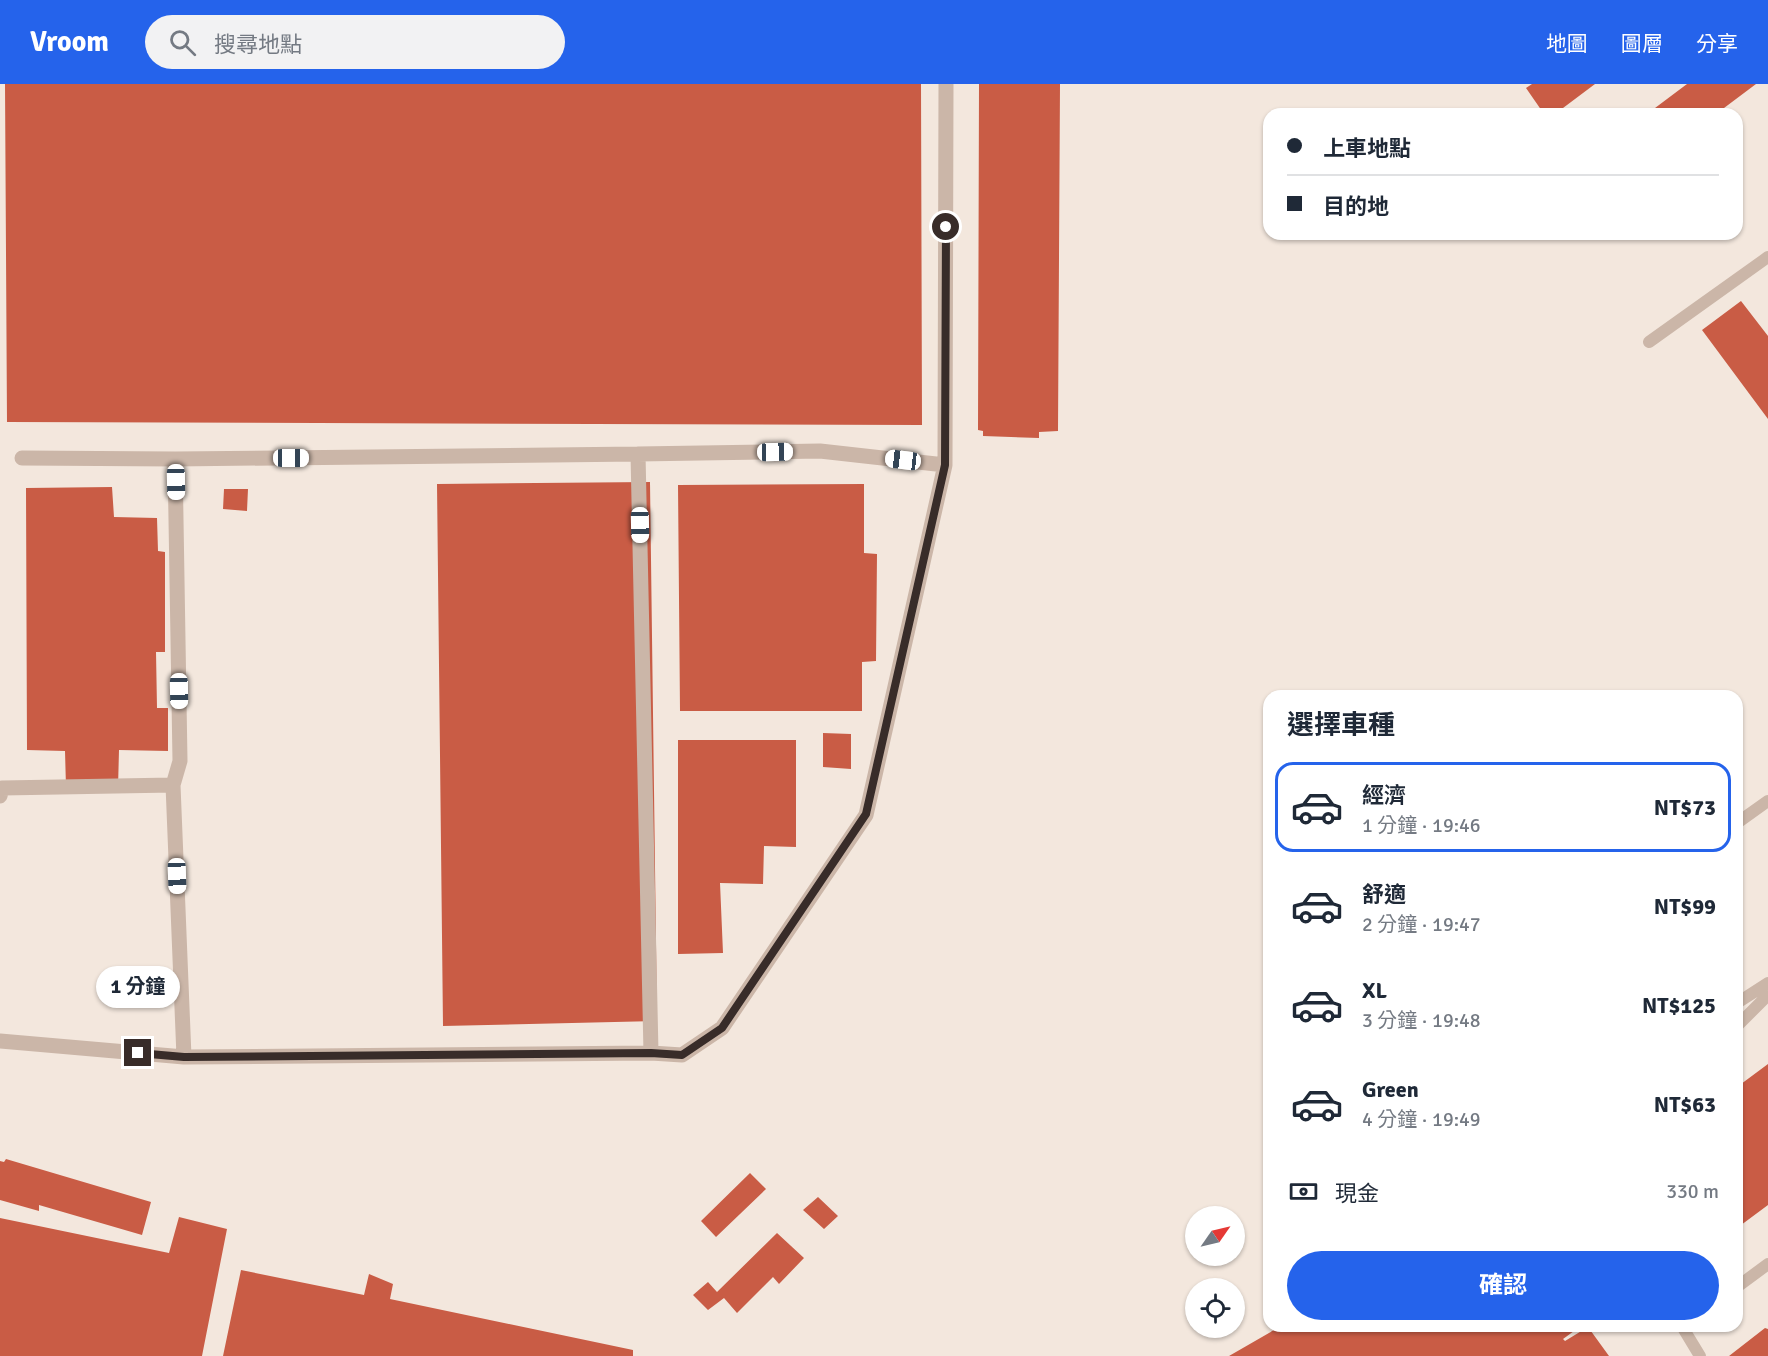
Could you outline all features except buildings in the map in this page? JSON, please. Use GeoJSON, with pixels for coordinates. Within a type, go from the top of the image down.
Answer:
{"type":"FeatureCollection","features":[{"type":"Feature","properties":{"kind":"street"},"geometry":{"type":"LineString","coordinates":[[0,1041],[184,1057],[651,1053],[682,1055],[722,1028],[866,814],[945,465],[946,84]]}},
{"type":"Feature","properties":{"kind":"street"},"geometry":{"type":"LineString","coordinates":[[22,458],[175,459],[820,451],[945,465]]}},
{"type":"Feature","properties":{"kind":"street"},"geometry":{"type":"LineString","coordinates":[[638,454],[651,1053]]}},
{"type":"Feature","properties":{"kind":"street"},"geometry":{"type":"LineString","coordinates":[[175,459],[180,761],[173,785],[184,1057]]}},
{"type":"Feature","properties":{"kind":"street"},"geometry":{"type":"LineString","coordinates":[[0,796],[2,788],[173,785]]}},
{"type":"Feature","properties":{"kind":"lane"},"geometry":{"type":"LineString","coordinates":[[1649,342],[1767,261]]}},
{"type":"Feature","properties":{"kind":"lane"},"geometry":{"type":"LineString","coordinates":[[1743,819],[1768,801]]}},
{"type":"Feature","properties":{"kind":"lane"},"geometry":{"type":"LineString","coordinates":[[1743,999],[1768,983]]}},
{"type":"Feature","properties":{"kind":"lane"},"geometry":{"type":"LineString","coordinates":[[1743,1020],[1768,995]]}},
{"type":"Feature","properties":{"kind":"lane"},"geometry":{"type":"LineString","coordinates":[[1743,1283],[1768,1264]]}},
{"type":"Feature","properties":{"kind":"lane"},"geometry":{"type":"LineString","coordinates":[[1687,1332],[1700,1356]]}},
{"type":"Feature","properties":{"kind":"route"},"geometry":{"type":"LineString","coordinates":[[138,1053],[184,1057],[651,1053],[682,1055],[722,1028],[866,814],[945,465],[946,227]]}}]}
